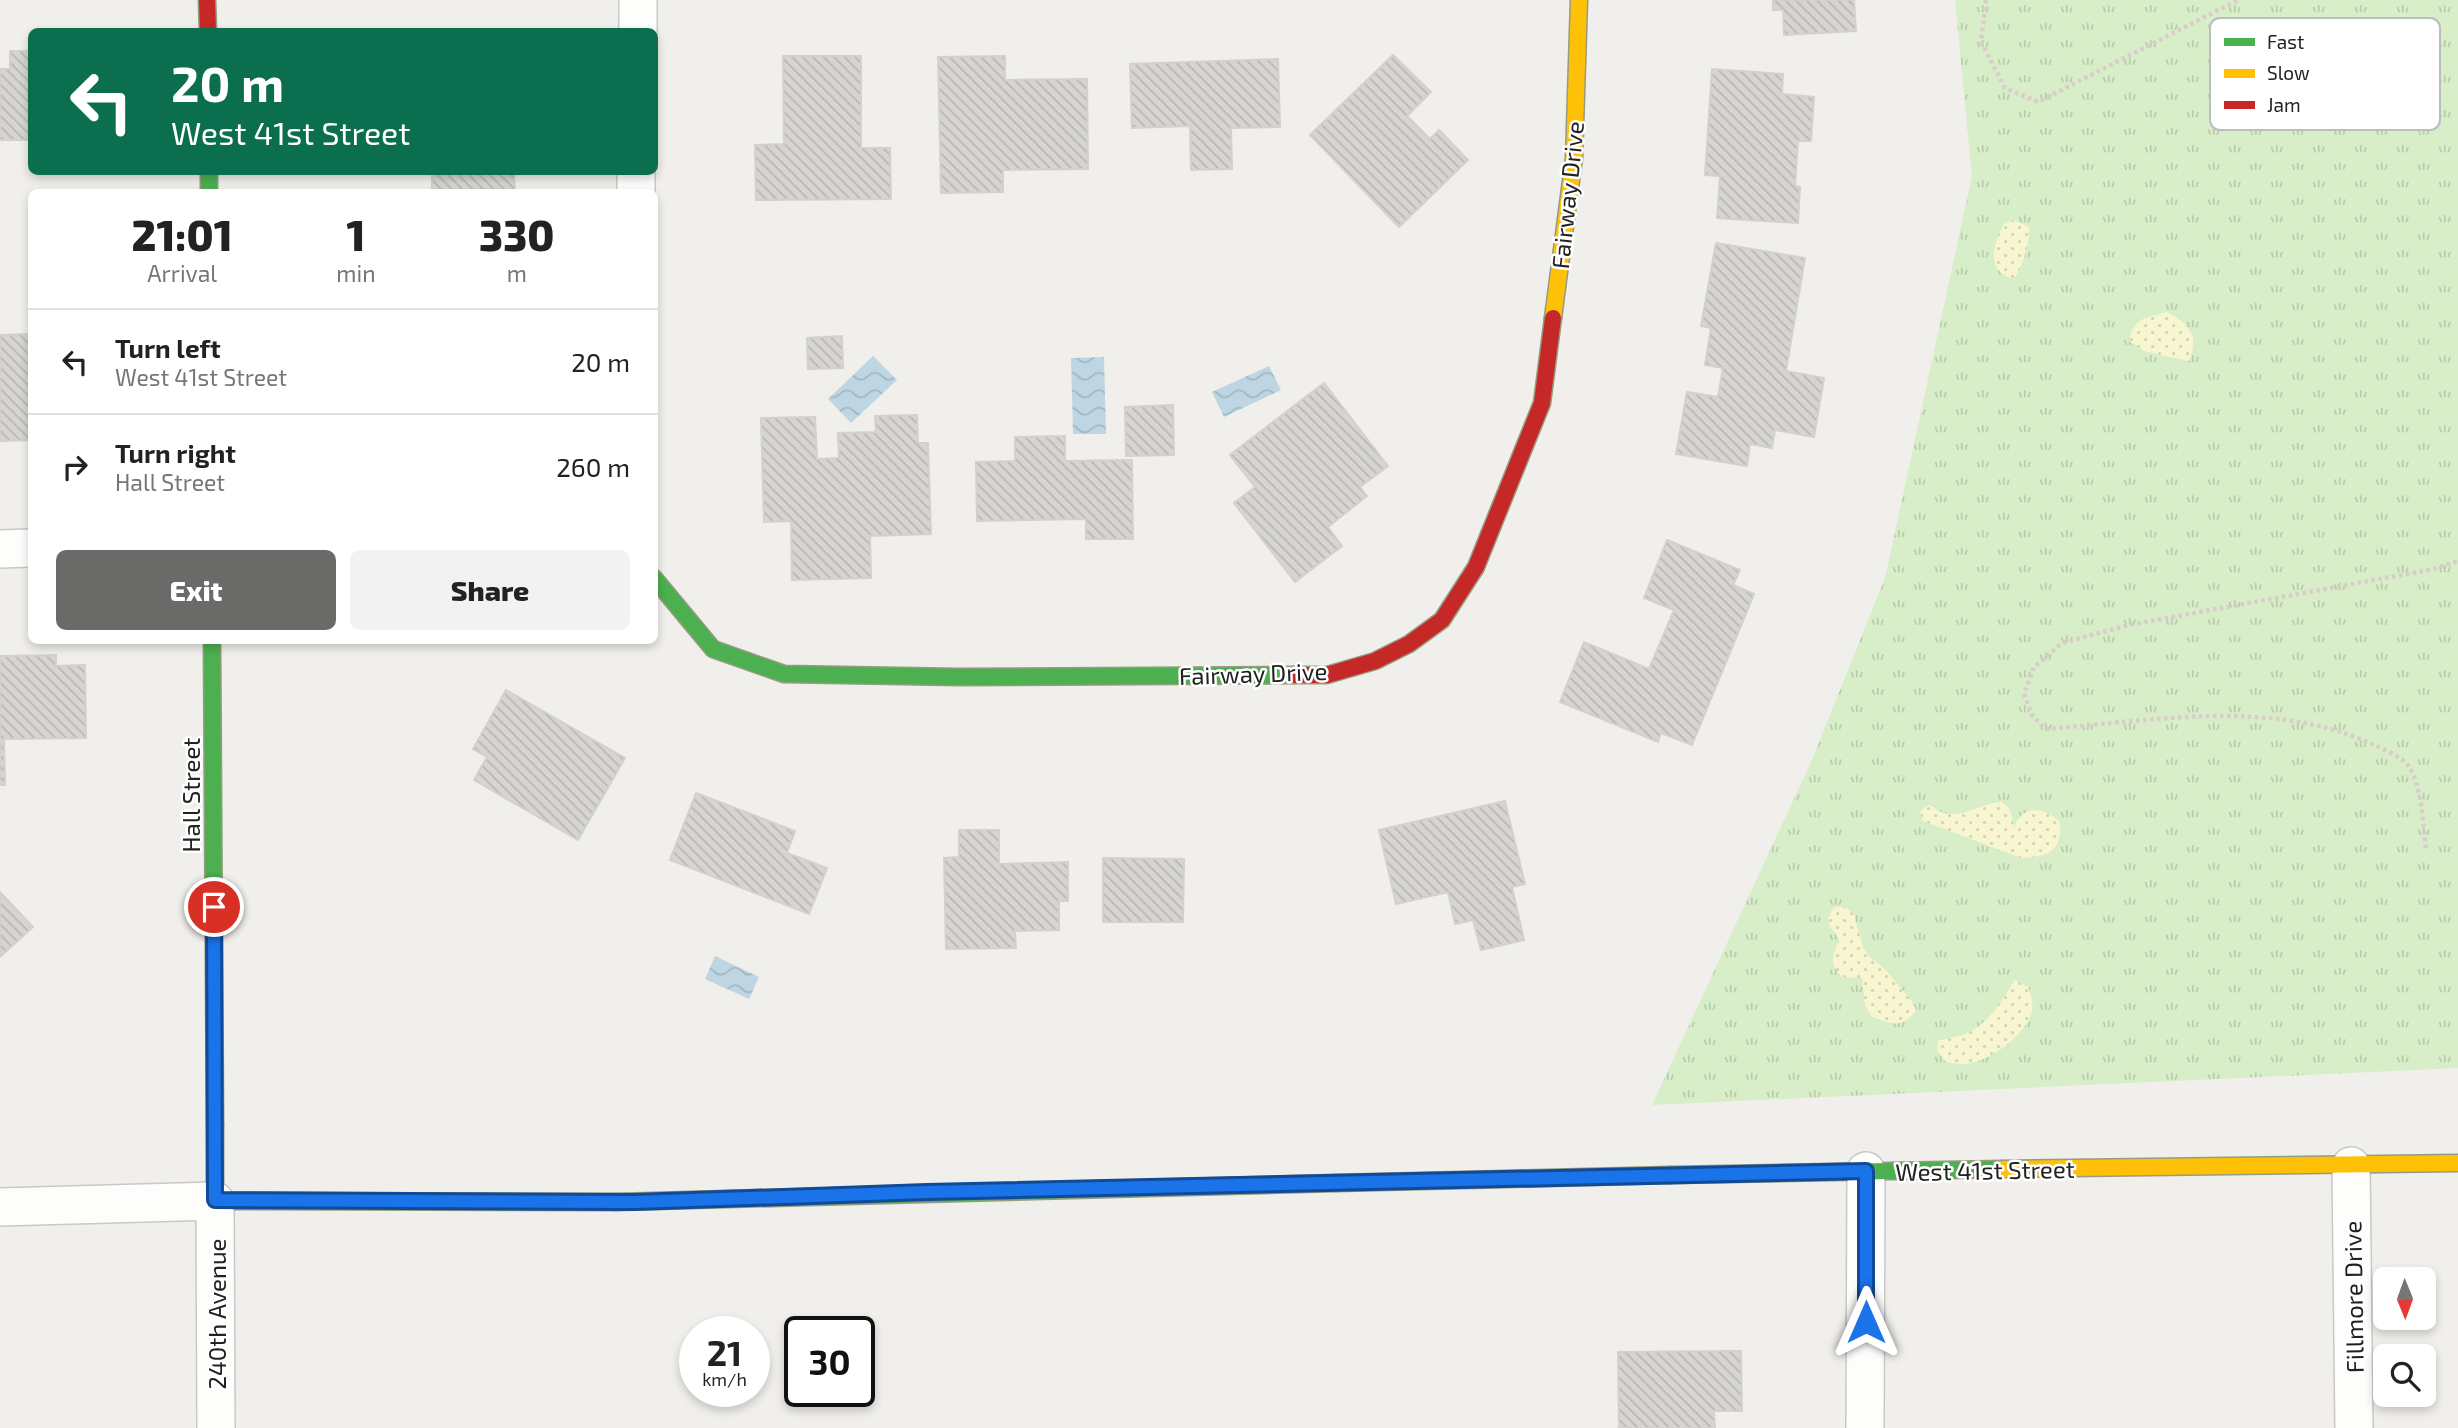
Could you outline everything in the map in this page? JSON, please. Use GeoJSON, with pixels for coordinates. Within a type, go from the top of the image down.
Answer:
{"type":"FeatureCollection","features":[{"type":"Feature","properties":{"kind":"street"},"geometry":{"type":"LineString","coordinates":[[207,0],[208,28]]}},
{"type":"Feature","properties":{"kind":"street"},"geometry":{"type":"LineString","coordinates":[[638,0],[638,28]]}},
{"type":"Feature","properties":{"kind":"street","name":"Fairway Drive"},"geometry":{"type":"LineString","coordinates":[[658,583],[713,649],[784,674],[959,677],[1327,675],[1375,661],[1409,644],[1442,620],[1476,567],[1542,403],[1574,158],[1579,0]]}},
{"type":"Feature","properties":{"kind":"street"},"geometry":{"type":"LineString","coordinates":[[0,549],[28,548]]}},
{"type":"Feature","properties":{"kind":"street","name":"Hall Street"},"geometry":{"type":"LineString","coordinates":[[212,644],[215,1200]]}},
{"type":"Feature","properties":{"kind":"street","name":"West 41st Street"},"geometry":{"type":"LineString","coordinates":[[0,1207],[215,1200],[634,1202],[927,1192],[1866,1171],[2458,1163]]}},
{"type":"Feature","properties":{"kind":"street","name":"Fillmore Drive"},"geometry":{"type":"LineString","coordinates":[[2351,1166],[2354,1428]]}},
{"type":"Feature","properties":{"kind":"street"},"geometry":{"type":"LineString","coordinates":[[1866,1171],[1866,1428]]}},
{"type":"Feature","properties":{"kind":"street","name":"240th Avenue"},"geometry":{"type":"LineString","coordinates":[[215,1200],[216,1428]]}},
{"type":"Feature","properties":{"kind":"path"},"geometry":{"type":"LineString","coordinates":[[1986,0],[1981,42],[2005,88],[2038,102],[2238,0]]}},
{"type":"Feature","properties":{"kind":"path"},"geometry":{"type":"LineString","coordinates":[[2426,848],[2415,783],[2407,763],[2355,736],[2321,726],[2238,714],[2045,730],[2032,715],[2024,694],[2034,667],[2062,643],[2129,625],[2434,569],[2458,561]]}},
{"type":"Feature","properties":{"kind":"green space"},"geometry":{"type":"Polygon","coordinates":[[[1955,0],[2458,0],[2458,1068],[1652,1105],[1811,762],[1885,578],[1972,176],[1955,0]]]}},
{"type":"Feature","properties":{"kind":"sand"},"geometry":{"type":"Polygon","coordinates":[[[2014,220],[2029,227],[2029,233],[2023,262],[2013,279],[1998,270],[1994,256],[2004,224],[2014,220]]]}},
{"type":"Feature","properties":{"kind":"sand"},"geometry":{"type":"Polygon","coordinates":[[[2167,312],[2187,326],[2193,337],[2189,361],[2144,351],[2129,341],[2138,323],[2147,317],[2167,312]]]}},
{"type":"Feature","properties":{"kind":"sand"},"geometry":{"type":"Polygon","coordinates":[[[2002,802],[2010,809],[2014,827],[2028,811],[2041,811],[2054,817],[2060,822],[2056,846],[2046,854],[2021,858],[1923,821],[1920,813],[1930,805],[1948,814],[1957,814],[2002,802]]]}},
{"type":"Feature","properties":{"kind":"sand"},"geometry":{"type":"Polygon","coordinates":[[[1835,907],[1846,907],[1854,915],[1863,948],[1886,970],[1914,1004],[1916,1011],[1905,1021],[1891,1023],[1872,1017],[1865,1005],[1862,978],[1842,977],[1835,968],[1833,956],[1839,940],[1828,920],[1835,907]]]}},
{"type":"Feature","properties":{"kind":"sand"},"geometry":{"type":"Polygon","coordinates":[[[2015,980],[2028,987],[2032,1003],[2031,1015],[2018,1035],[1981,1060],[1962,1064],[1945,1061],[1937,1051],[1938,1040],[1966,1033],[1985,1021],[2015,980]]]}},
{"type":"Feature","properties":{"kind":"water"},"geometry":{"type":"Polygon","coordinates":[[[873,356],[897,380],[851,423],[828,399],[873,356]]]}},
{"type":"Feature","properties":{"kind":"water"},"geometry":{"type":"Polygon","coordinates":[[[1104,357],[1106,434],[1073,434],[1071,358],[1104,357]]]}},
{"type":"Feature","properties":{"kind":"water"},"geometry":{"type":"Polygon","coordinates":[[[1269,366],[1281,390],[1224,417],[1212,392],[1269,366]]]}},
{"type":"Feature","properties":{"kind":"water"},"geometry":{"type":"Polygon","coordinates":[[[715,956],[759,977],[749,999],[705,979],[715,956]]]}},
{"type":"Feature","properties":{"kind":"building"},"geometry":{"type":"Polygon","coordinates":[[[1773,0],[1854,0],[1856,31],[1784,35],[1783,10],[1773,10],[1773,0]]]}},
{"type":"Feature","properties":{"kind":"building"},"geometry":{"type":"Polygon","coordinates":[[[10,51],[28,51],[28,140],[0,140],[0,69],[10,69],[10,51]]]}},
{"type":"Feature","properties":{"kind":"building"},"geometry":{"type":"Polygon","coordinates":[[[1393,55],[1431,92],[1407,116],[1430,139],[1439,130],[1468,160],[1399,227],[1310,135],[1393,55]]]}},
{"type":"Feature","properties":{"kind":"building"},"geometry":{"type":"Polygon","coordinates":[[[783,56],[861,56],[861,148],[890,148],[891,199],[756,200],[755,145],[784,144],[783,56]]]}},
{"type":"Feature","properties":{"kind":"building"},"geometry":{"type":"Polygon","coordinates":[[[1005,56],[1005,80],[1087,79],[1088,169],[1003,170],[1003,192],[941,193],[938,57],[1005,56]]]}},
{"type":"Feature","properties":{"kind":"building"},"geometry":{"type":"Polygon","coordinates":[[[1278,59],[1280,127],[1231,128],[1232,169],[1191,170],[1190,126],[1132,128],[1130,64],[1278,59]]]}},
{"type":"Feature","properties":{"kind":"building"},"geometry":{"type":"Polygon","coordinates":[[[1712,69],[1783,74],[1782,94],[1814,97],[1811,141],[1798,141],[1795,186],[1800,187],[1798,223],[1717,218],[1720,176],[1705,175],[1712,69]]]}},
{"type":"Feature","properties":{"kind":"building"},"geometry":{"type":"Polygon","coordinates":[[[432,175],[514,175],[515,189],[432,189],[432,175]]]}},
{"type":"Feature","properties":{"kind":"building"},"geometry":{"type":"Polygon","coordinates":[[[1716,243],[1805,258],[1786,371],[1824,378],[1814,437],[1775,430],[1772,448],[1750,444],[1747,466],[1676,454],[1687,392],[1718,397],[1723,368],[1705,365],[1711,328],[1701,326],[1716,243]]]}},
{"type":"Feature","properties":{"kind":"building"},"geometry":{"type":"Polygon","coordinates":[[[28,334],[28,440],[0,441],[0,335],[28,334]]]}},
{"type":"Feature","properties":{"kind":"building"},"geometry":{"type":"Polygon","coordinates":[[[842,336],[843,368],[808,369],[807,338],[842,336]]]}},
{"type":"Feature","properties":{"kind":"building"},"geometry":{"type":"Polygon","coordinates":[[[1324,383],[1388,466],[1360,487],[1367,496],[1328,527],[1342,546],[1295,582],[1234,503],[1255,487],[1230,455],[1324,383]]]}},
{"type":"Feature","properties":{"kind":"building"},"geometry":{"type":"Polygon","coordinates":[[[1173,405],[1174,455],[1126,456],[1125,407],[1173,405]]]}},
{"type":"Feature","properties":{"kind":"building"},"geometry":{"type":"Polygon","coordinates":[[[917,415],[918,443],[928,443],[931,534],[870,536],[871,578],[792,580],[791,521],[764,522],[761,418],[815,417],[817,459],[839,458],[838,433],[876,432],[875,416],[917,415]]]}},
{"type":"Feature","properties":{"kind":"building"},"geometry":{"type":"Polygon","coordinates":[[[1065,436],[1065,461],[1132,460],[1133,539],[1086,539],[1086,519],[977,521],[976,462],[1015,461],[1015,437],[1065,436]]]}},
{"type":"Feature","properties":{"kind":"building"},"geometry":{"type":"Polygon","coordinates":[[[1667,540],[1740,570],[1733,585],[1754,594],[1692,745],[1661,733],[1658,742],[1560,702],[1584,642],[1649,669],[1674,610],[1644,598],[1667,540]]]}},
{"type":"Feature","properties":{"kind":"building"},"geometry":{"type":"Polygon","coordinates":[[[56,655],[56,666],[85,665],[86,738],[4,739],[5,785],[0,785],[0,656],[56,655]]]}},
{"type":"Feature","properties":{"kind":"building"},"geometry":{"type":"Polygon","coordinates":[[[506,690],[625,758],[578,840],[474,780],[487,757],[473,749],[506,690]]]}},
{"type":"Feature","properties":{"kind":"building"},"geometry":{"type":"Polygon","coordinates":[[[696,793],[795,831],[787,853],[827,868],[809,914],[670,860],[696,793]]]}},
{"type":"Feature","properties":{"kind":"building"},"geometry":{"type":"Polygon","coordinates":[[[1505,801],[1525,884],[1512,887],[1524,940],[1481,950],[1473,920],[1455,924],[1448,892],[1396,904],[1379,830],[1505,801]]]}},
{"type":"Feature","properties":{"kind":"building"},"geometry":{"type":"Polygon","coordinates":[[[959,830],[999,830],[999,864],[1068,862],[1068,901],[1059,901],[1059,930],[1015,931],[1016,948],[946,949],[944,858],[959,857],[959,830]]]}},
{"type":"Feature","properties":{"kind":"building"},"geometry":{"type":"Polygon","coordinates":[[[1103,858],[1184,859],[1183,922],[1103,922],[1103,858]]]}},
{"type":"Feature","properties":{"kind":"building"},"geometry":{"type":"Polygon","coordinates":[[[0,892],[33,927],[0,957],[0,892]]]}},
{"type":"Feature","properties":{"kind":"building"},"geometry":{"type":"Polygon","coordinates":[[[1741,1351],[1742,1411],[1714,1411],[1715,1428],[1619,1428],[1618,1352],[1741,1351]]]}},
{"type":"Feature","properties":{"kind":"traffic: fast"},"geometry":{"type":"LineString","coordinates":[[209,175],[209,189]]}},
{"type":"Feature","properties":{"kind":"traffic: fast"},"geometry":{"type":"LineString","coordinates":[[658,583],[713,649],[784,674],[959,677],[1294,675]]}},
{"type":"Feature","properties":{"kind":"traffic: fast"},"geometry":{"type":"LineString","coordinates":[[212,644],[215,1125]]}},
{"type":"Feature","properties":{"kind":"traffic: fast"},"geometry":{"type":"LineString","coordinates":[[1670,1175],[2002,1169]]}},
{"type":"Feature","properties":{"kind":"traffic: fast"},"geometry":{"type":"LineString","coordinates":[[616,1202],[1336,1183]]}},
{"type":"Feature","properties":{"kind":"traffic: slow"},"geometry":{"type":"LineString","coordinates":[[1553,318],[1574,158],[1579,0]]}},
{"type":"Feature","properties":{"kind":"traffic: slow"},"geometry":{"type":"LineString","coordinates":[[215,1125],[215,1201],[616,1202]]}},
{"type":"Feature","properties":{"kind":"traffic: slow"},"geometry":{"type":"LineString","coordinates":[[2002,1169],[2458,1163]]}},
{"type":"Feature","properties":{"kind":"traffic: slow"},"geometry":{"type":"LineString","coordinates":[[1336,1183],[1670,1175]]}},
{"type":"Feature","properties":{"kind":"traffic: jam"},"geometry":{"type":"LineString","coordinates":[[207,0],[208,28]]}},
{"type":"Feature","properties":{"kind":"traffic: jam"},"geometry":{"type":"LineString","coordinates":[[1294,675],[1327,675],[1375,661],[1409,644],[1442,620],[1476,567],[1542,403],[1553,318]]}},
{"type":"Feature","properties":{"kind":"route"},"geometry":{"type":"LineString","coordinates":[[214,907],[215,1200],[634,1202],[927,1192],[1866,1171],[1866,1322]]}}]}
